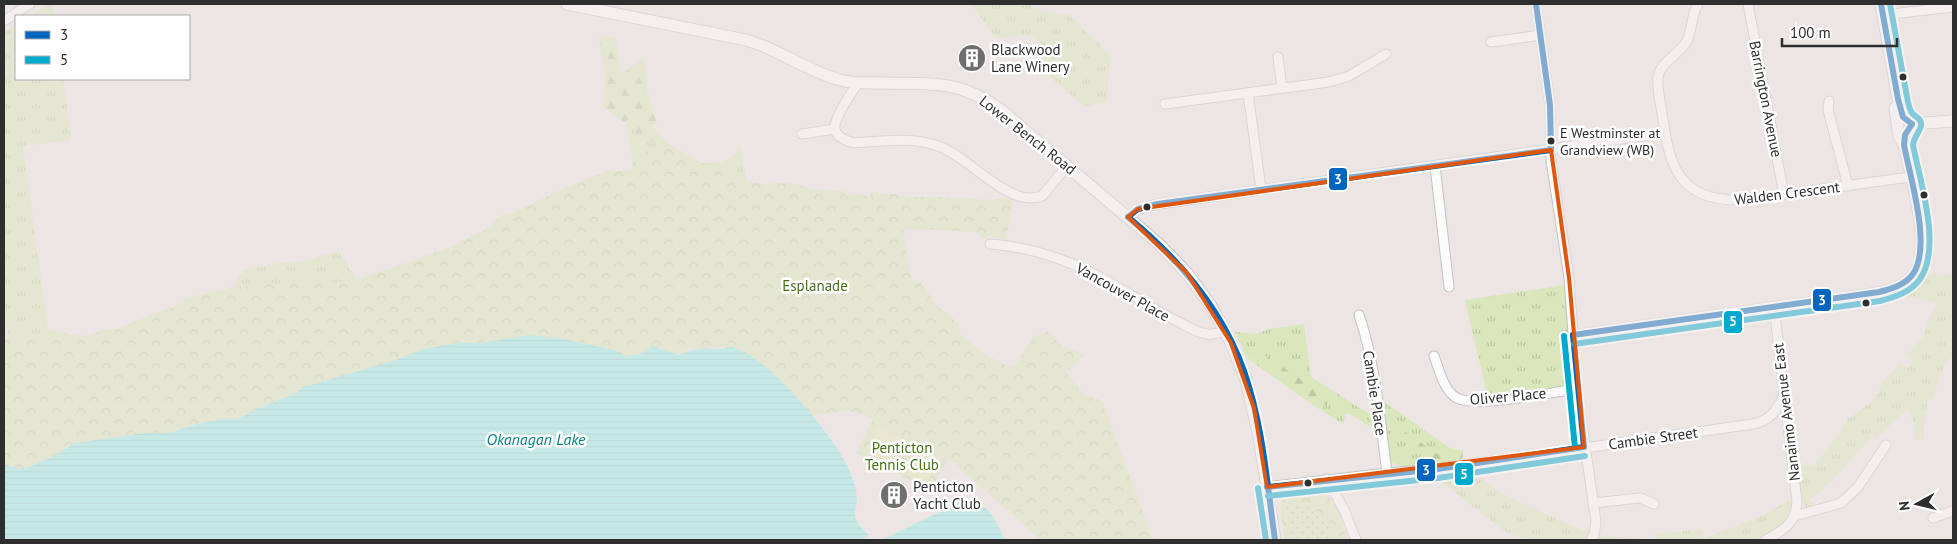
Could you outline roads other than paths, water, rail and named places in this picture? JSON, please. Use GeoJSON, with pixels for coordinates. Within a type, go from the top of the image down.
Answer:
{"type":"FeatureCollection","features":[{"type":"Feature","properties":{"kind":"street"},"geometry":{"type":"LineString","coordinates":[[4,21],[30,4]]}},
{"type":"Feature","properties":{"kind":"street","name":"Lower Bench Road"},"geometry":{"type":"LineString","coordinates":[[567,4],[746,40],[762,45],[833,78],[858,83],[944,84],[963,89],[988,100],[1128,217],[1175,259],[1199,289],[1225,331],[1246,380],[1256,418],[1275,540]]}},
{"type":"Feature","properties":{"kind":"street"},"geometry":{"type":"LineString","coordinates":[[1536,4],[1550,105],[1551,150],[1569,278],[1577,389],[1596,522],[1594,535],[1591,540]]}},
{"type":"Feature","properties":{"kind":"street","name":"Walden Crescent"},"geometry":{"type":"LineString","coordinates":[[1698,4],[1695,8],[1693,25],[1685,44],[1659,71],[1658,83],[1667,148],[1673,166],[1683,180],[1697,191],[1710,197],[1729,200],[1784,195],[1910,177]]}},
{"type":"Feature","properties":{"kind":"street","name":"Barrington Avenue"},"geometry":{"type":"LineString","coordinates":[[1748,4],[1784,195]]}},
{"type":"Feature","properties":{"kind":"street"},"geometry":{"type":"LineString","coordinates":[[1953,7],[1882,9],[1903,117],[1912,124],[1953,120]]}},
{"type":"Feature","properties":{"kind":"street"},"geometry":{"type":"LineString","coordinates":[[1491,42],[1540,35]]}},
{"type":"Feature","properties":{"kind":"street"},"geometry":{"type":"LineString","coordinates":[[1165,104],[1338,80],[1360,71],[1386,54]]}},
{"type":"Feature","properties":{"kind":"street"},"geometry":{"type":"LineString","coordinates":[[1278,57],[1282,88]]}},
{"type":"Feature","properties":{"kind":"street"},"geometry":{"type":"LineString","coordinates":[[858,83],[836,121],[835,129],[838,135],[854,143],[910,140],[939,146],[961,158],[1003,189],[1026,198],[1042,196],[1067,166]]}},
{"type":"Feature","properties":{"kind":"street"},"geometry":{"type":"LineString","coordinates":[[1248,93],[1262,189]]}},
{"type":"Feature","properties":{"kind":"street"},"geometry":{"type":"LineString","coordinates":[[1898,99],[1895,109],[1899,136],[1904,145]]}},
{"type":"Feature","properties":{"kind":"street"},"geometry":{"type":"LineString","coordinates":[[1828,101],[1828,110],[1848,186]]}},
{"type":"Feature","properties":{"kind":"street"},"geometry":{"type":"LineString","coordinates":[[1573,335],[1888,290],[1908,280],[1918,267],[1922,251],[1904,145],[1905,135],[1912,124]]}},
{"type":"Feature","properties":{"kind":"street"},"geometry":{"type":"LineString","coordinates":[[802,134],[835,129]]}},
{"type":"Feature","properties":{"kind":"street"},"geometry":{"type":"LineString","coordinates":[[1128,217],[1138,208],[1150,205],[1664,133]]}},
{"type":"Feature","properties":{"kind":"street"},"geometry":{"type":"LineString","coordinates":[[1435,166],[1449,287]]}},
{"type":"Feature","properties":{"kind":"street","name":"Vancouver Place"},"geometry":{"type":"LineString","coordinates":[[990,244],[1007,245],[1044,254],[1075,265],[1109,282],[1158,312],[1202,333],[1211,334],[1225,331]]}},
{"type":"Feature","properties":{"kind":"street","name":"Nanaimo Avenue East"},"geometry":{"type":"LineString","coordinates":[[1774,307],[1797,501],[1795,516]]}},
{"type":"Feature","properties":{"kind":"street","name":"Cambie Place"},"geometry":{"type":"LineString","coordinates":[[1359,315],[1366,334],[1372,364],[1387,472]]}},
{"type":"Feature","properties":{"kind":"street","name":"Oliver Place"},"geometry":{"type":"LineString","coordinates":[[1434,356],[1449,391],[1461,400],[1488,401],[1577,389]]}},
{"type":"Feature","properties":{"kind":"street","name":"Cambie Street"},"geometry":{"type":"LineString","coordinates":[[1267,487],[1387,472],[1437,468],[1758,423],[1772,416],[1785,393]]}},
{"type":"Feature","properties":{"kind":"street"},"geometry":{"type":"LineString","coordinates":[[1766,540],[1781,532],[1795,516],[1841,503],[1858,488],[1886,445]]}},
{"type":"Feature","properties":{"kind":"street"},"geometry":{"type":"LineString","coordinates":[[1327,479],[1345,512],[1356,540]]}},
{"type":"Feature","properties":{"kind":"street"},"geometry":{"type":"LineString","coordinates":[[1593,502],[1640,498],[1654,504]]}},
{"type":"Feature","properties":{"kind":"street"},"geometry":{"type":"LineString","coordinates":[[1933,518],[1953,512]]}},
{"type":"Feature","properties":{"kind":"water","name":"Okanagan Lake"},"geometry":{"type":"Polygon","coordinates":[[[529,335],[563,339],[615,350],[627,357],[641,354],[653,346],[679,355],[699,349],[731,347],[746,353],[780,380],[815,418],[830,438],[849,469],[854,484],[857,495],[856,520],[869,535],[860,540],[4,540],[4,464],[19,469],[29,467],[56,455],[75,443],[145,433],[168,433],[204,422],[238,419],[296,393],[304,387],[393,361],[424,349],[458,343],[481,343],[529,335]]]}},
{"type":"Feature","properties":{"kind":"water"},"geometry":{"type":"Polygon","coordinates":[[[968,498],[988,510],[1005,540],[882,540],[968,498]]]}},
{"type":"Feature","properties":{"kind":"place","name":"Blackwood Lane Winery"},"geometry":{"type":"Point","coordinates":[972,58]}},
{"type":"Feature","properties":{"kind":"place","name":"E Westminster at Grandview (WB)"},"geometry":{"type":"Point","coordinates":[1551,141]}},
{"type":"Feature","properties":{"kind":"place","name":"Penticton Yacht Club"},"geometry":{"type":"Point","coordinates":[894,495]}},
{"type":"Feature","properties":{"kind":"park label","name":"Esplanade"},"geometry":{"type":"Point","coordinates":[815,285]}},
{"type":"Feature","properties":{"kind":"park label","name":"Penticton Tennis Club"},"geometry":{"type":"Point","coordinates":[902,456]}}]}
